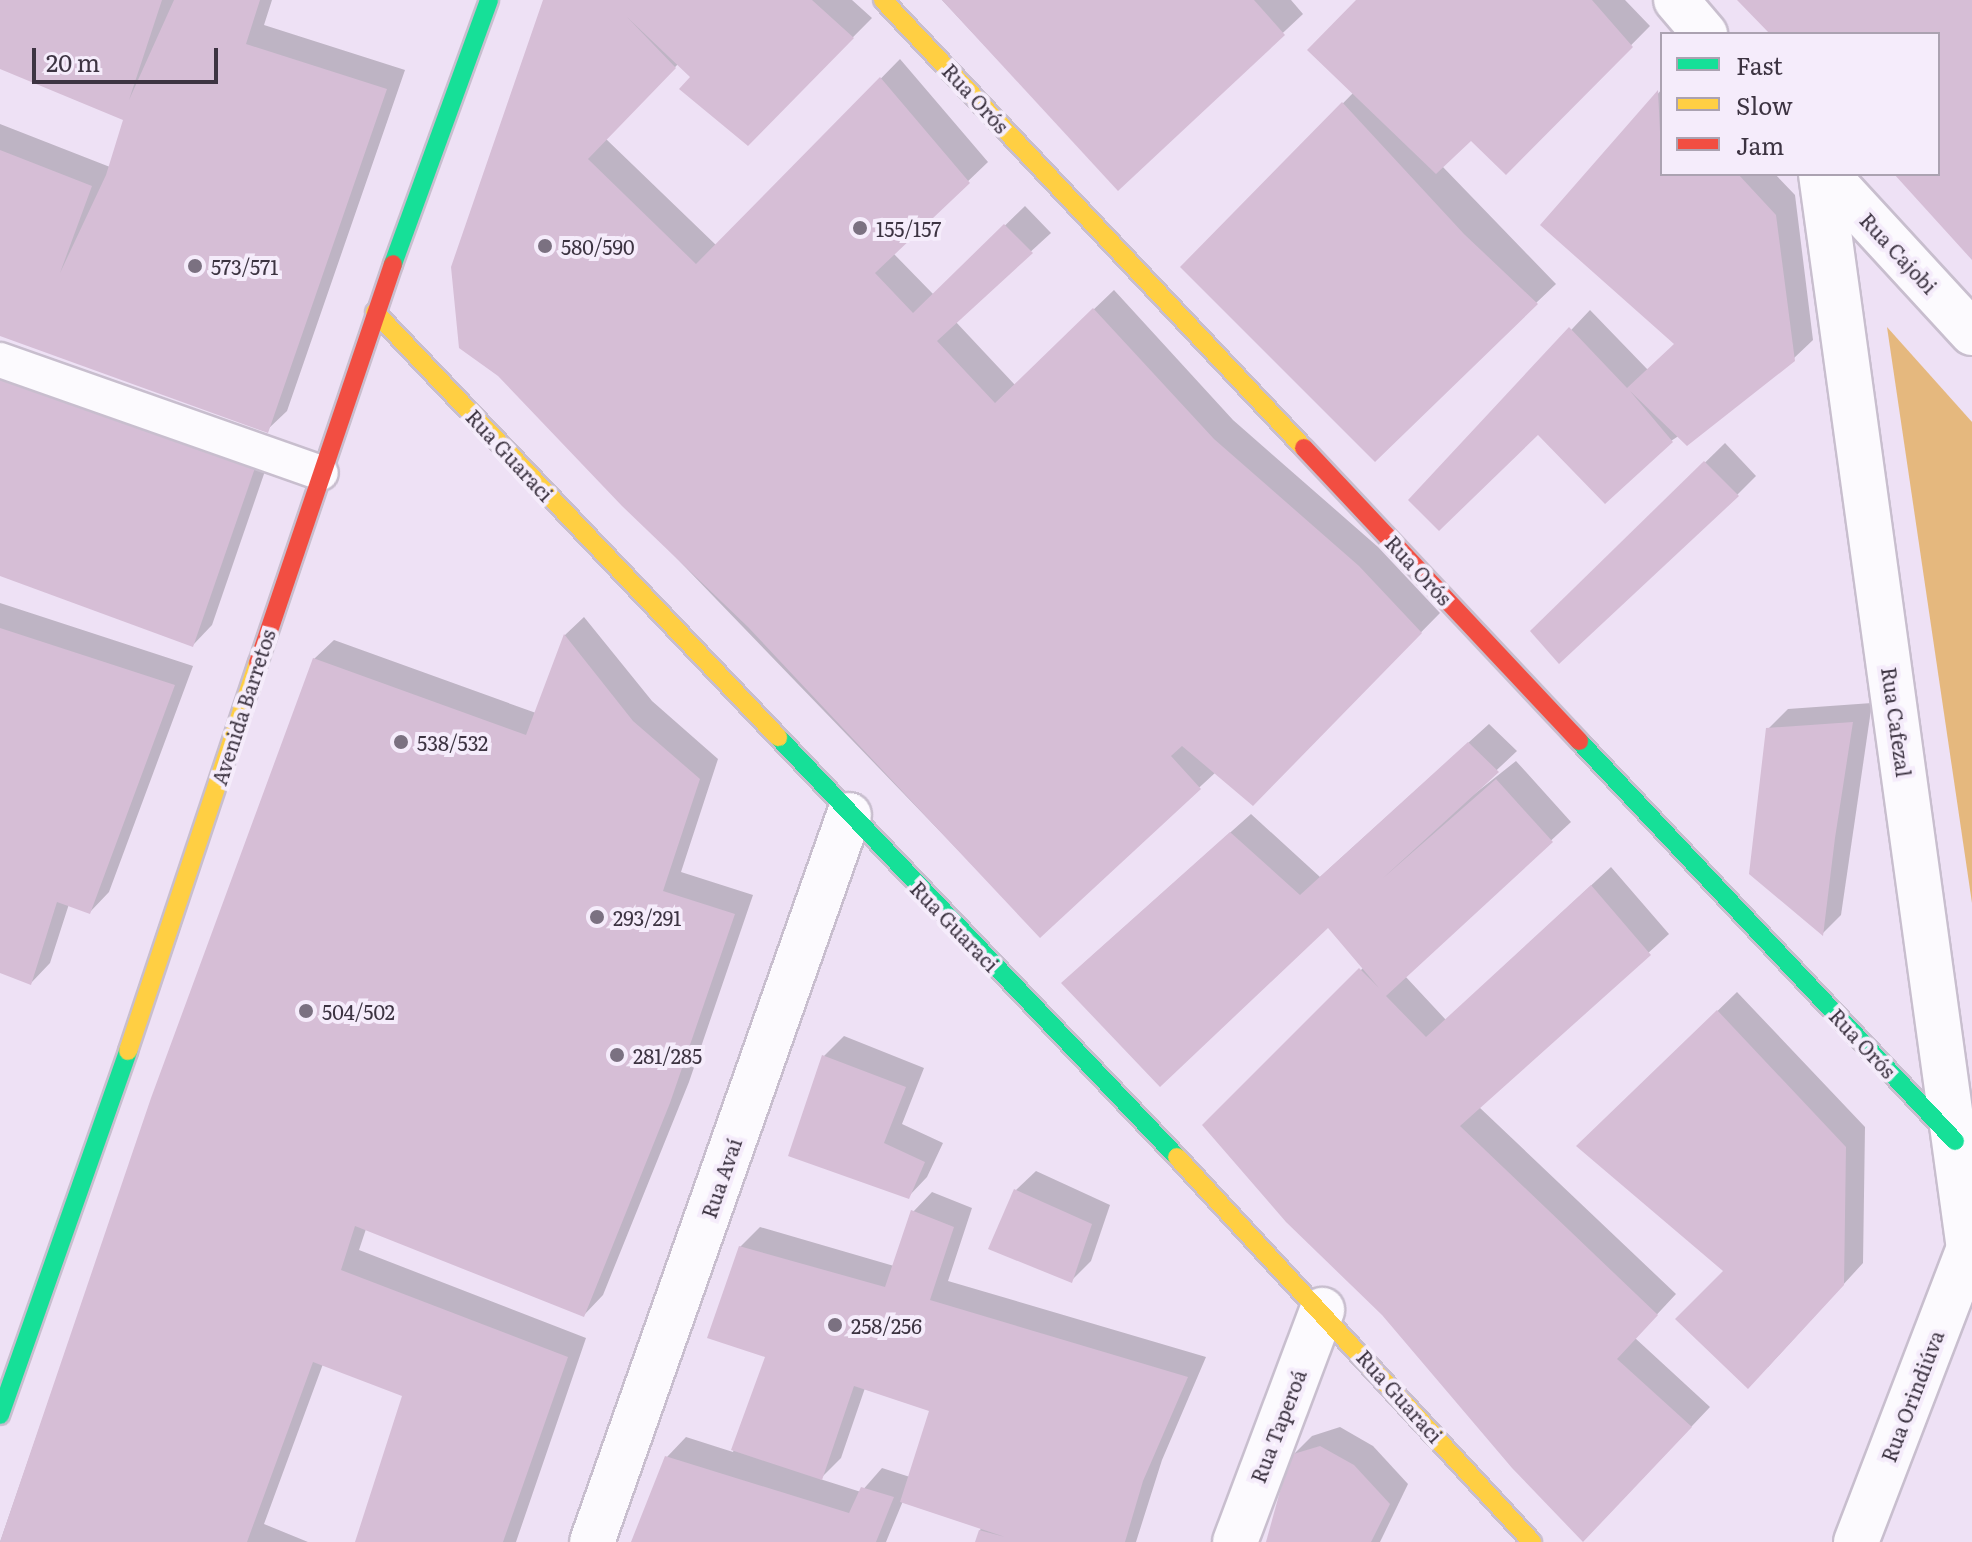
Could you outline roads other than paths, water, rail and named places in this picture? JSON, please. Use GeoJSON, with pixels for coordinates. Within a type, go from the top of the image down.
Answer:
{"type":"FeatureCollection","features":[{"type":"Feature","properties":{"kind":"street","name":"Avenida Barretos"},"geometry":{"type":"LineString","coordinates":[[0,1415],[116,1088],[375,312],[489,0]]}},
{"type":"Feature","properties":{"kind":"street","name":"Rua Orós"},"geometry":{"type":"LineString","coordinates":[[883,0],[1955,1141]]}},
{"type":"Feature","properties":{"kind":"street"},"geometry":{"type":"LineString","coordinates":[[1676,0],[1703,32]]}},
{"type":"Feature","properties":{"kind":"street","name":"Rua Cafezal"},"geometry":{"type":"LineString","coordinates":[[1823,176],[1970,1260]]}},
{"type":"Feature","properties":{"kind":"street","name":"Rua Cajobi"},"geometry":{"type":"LineString","coordinates":[[1825,176],[1972,333]]}},
{"type":"Feature","properties":{"kind":"street","name":"Rua Guaraci"},"geometry":{"type":"LineString","coordinates":[[375,312],[1322,1310],[1532,1542]]}},
{"type":"Feature","properties":{"kind":"street","name":"Rua Avaí"},"geometry":{"type":"LineString","coordinates":[[592,1542],[849,815]]}},
{"type":"Feature","properties":{"kind":"street","name":"Rua Orindiúva"},"geometry":{"type":"LineString","coordinates":[[1856,1542],[1970,1260]]}},
{"type":"Feature","properties":{"kind":"street","name":"Rua Taperoá"},"geometry":{"type":"LineString","coordinates":[[1235,1542],[1322,1310]]}},
{"type":"Feature","properties":{"kind":"lane"},"geometry":{"type":"LineString","coordinates":[[0,360],[321,473]]}},
{"type":"Feature","properties":{"kind":"place","name":"155/157"},"geometry":{"type":"Point","coordinates":[860,228]}},
{"type":"Feature","properties":{"kind":"place","name":"580/590"},"geometry":{"type":"Point","coordinates":[545,246]}},
{"type":"Feature","properties":{"kind":"place","name":"573/571"},"geometry":{"type":"Point","coordinates":[195,266]}},
{"type":"Feature","properties":{"kind":"place","name":"538/532"},"geometry":{"type":"Point","coordinates":[401,742]}},
{"type":"Feature","properties":{"kind":"place","name":"293/291"},"geometry":{"type":"Point","coordinates":[597,917]}},
{"type":"Feature","properties":{"kind":"place","name":"504/502"},"geometry":{"type":"Point","coordinates":[306,1011]}},
{"type":"Feature","properties":{"kind":"place","name":"281/285"},"geometry":{"type":"Point","coordinates":[617,1055]}},
{"type":"Feature","properties":{"kind":"place","name":"258/256"},"geometry":{"type":"Point","coordinates":[835,1325]}}]}
